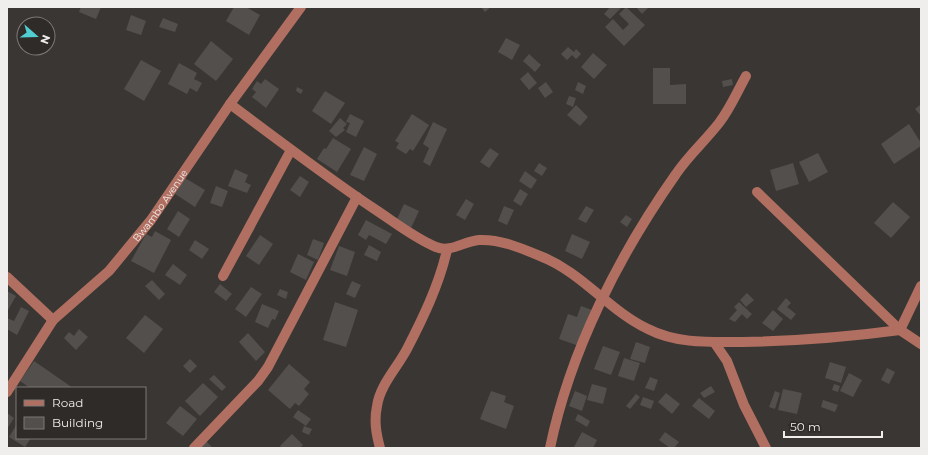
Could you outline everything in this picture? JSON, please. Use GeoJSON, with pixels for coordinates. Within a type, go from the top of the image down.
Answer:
{"type":"FeatureCollection","features":[{"type":"Feature","properties":{"kind":"street","name":"Bwambo Avenue"},"geometry":{"type":"LineString","coordinates":[[7,392],[54,320],[109,271],[151,220],[230,104],[299,8]]}},
{"type":"Feature","properties":{"kind":"street"},"geometry":{"type":"LineString","coordinates":[[550,448],[555,422],[584,340],[602,296],[642,227],[676,173],[720,122],[746,76]]}},
{"type":"Feature","properties":{"kind":"street"},"geometry":{"type":"LineString","coordinates":[[230,104],[291,150],[425,242],[446,250],[478,240],[496,241],[543,257],[582,279],[624,314],[646,329],[664,337],[714,342],[774,342],[835,338],[900,330]]}},
{"type":"Feature","properties":{"kind":"street"},"geometry":{"type":"LineString","coordinates":[[223,276],[291,150]]}},
{"type":"Feature","properties":{"kind":"street"},"geometry":{"type":"LineString","coordinates":[[757,192],[900,330],[921,344]]}},
{"type":"Feature","properties":{"kind":"street"},"geometry":{"type":"LineString","coordinates":[[194,448],[258,381],[268,367],[358,197]]}},
{"type":"Feature","properties":{"kind":"street"},"geometry":{"type":"LineString","coordinates":[[380,448],[375,427],[377,405],[392,372],[406,350],[441,275],[446,250]]}},
{"type":"Feature","properties":{"kind":"street"},"geometry":{"type":"LineString","coordinates":[[7,277],[54,320]]}},
{"type":"Feature","properties":{"kind":"street"},"geometry":{"type":"LineString","coordinates":[[900,330],[921,286]]}},
{"type":"Feature","properties":{"kind":"street"},"geometry":{"type":"LineString","coordinates":[[714,342],[727,361],[744,405],[766,448]]}},
{"type":"Feature","properties":{"kind":"building"},"geometry":{"type":"Polygon","coordinates":[[[81,7],[101,7],[96,19],[79,12],[81,7]]]}},
{"type":"Feature","properties":{"kind":"building"},"geometry":{"type":"Polygon","coordinates":[[[234,7],[246,7],[260,15],[249,35],[226,21],[234,7]]]}},
{"type":"Feature","properties":{"kind":"building"},"geometry":{"type":"Polygon","coordinates":[[[481,7],[491,7],[485,12],[481,7]]]}},
{"type":"Feature","properties":{"kind":"building"},"geometry":{"type":"Polygon","coordinates":[[[610,7],[622,7],[610,19],[604,14],[610,7]]]}},
{"type":"Feature","properties":{"kind":"building"},"geometry":{"type":"Polygon","coordinates":[[[626,7],[645,25],[624,46],[605,27],[613,19],[623,30],[629,24],[619,14],[626,7]]]}},
{"type":"Feature","properties":{"kind":"building"},"geometry":{"type":"Polygon","coordinates":[[[636,7],[649,7],[642,14],[636,7]]]}},
{"type":"Feature","properties":{"kind":"building"},"geometry":{"type":"Polygon","coordinates":[[[131,15],[146,21],[141,35],[126,30],[131,15]]]}},
{"type":"Feature","properties":{"kind":"building"},"geometry":{"type":"Polygon","coordinates":[[[163,18],[178,24],[175,32],[159,27],[163,18]]]}},
{"type":"Feature","properties":{"kind":"building"},"geometry":{"type":"Polygon","coordinates":[[[506,38],[520,45],[512,60],[498,52],[506,38]]]}},
{"type":"Feature","properties":{"kind":"building"},"geometry":{"type":"Polygon","coordinates":[[[211,41],[233,59],[216,81],[194,64],[211,41]]]}},
{"type":"Feature","properties":{"kind":"building"},"geometry":{"type":"Polygon","coordinates":[[[568,47],[574,52],[576,49],[581,54],[576,59],[572,55],[567,60],[561,54],[568,47]]]}},
{"type":"Feature","properties":{"kind":"building"},"geometry":{"type":"Polygon","coordinates":[[[593,53],[607,65],[594,79],[581,67],[593,53]]]}},
{"type":"Feature","properties":{"kind":"building"},"geometry":{"type":"Polygon","coordinates":[[[529,54],[541,65],[535,72],[523,61],[529,54]]]}},
{"type":"Feature","properties":{"kind":"building"},"geometry":{"type":"Polygon","coordinates":[[[141,60],[161,71],[144,101],[124,89],[141,60]]]}},
{"type":"Feature","properties":{"kind":"building"},"geometry":{"type":"Polygon","coordinates":[[[179,63],[197,73],[194,79],[202,83],[197,92],[190,88],[187,94],[168,84],[179,63]]]}},
{"type":"Feature","properties":{"kind":"building"},"geometry":{"type":"Polygon","coordinates":[[[653,68],[670,68],[670,85],[686,84],[686,104],[653,104],[653,68]]]}},
{"type":"Feature","properties":{"kind":"building"},"geometry":{"type":"Polygon","coordinates":[[[528,72],[537,83],[529,90],[520,79],[528,72]]]}},
{"type":"Feature","properties":{"kind":"building"},"geometry":{"type":"Polygon","coordinates":[[[265,79],[279,89],[266,108],[252,97],[256,92],[252,89],[257,81],[261,84],[265,79]]]}},
{"type":"Feature","properties":{"kind":"building"},"geometry":{"type":"Polygon","coordinates":[[[732,79],[733,85],[723,87],[722,81],[732,79]]]}},
{"type":"Feature","properties":{"kind":"building"},"geometry":{"type":"Polygon","coordinates":[[[546,82],[553,92],[545,98],[538,88],[546,82]]]}},
{"type":"Feature","properties":{"kind":"building"},"geometry":{"type":"Polygon","coordinates":[[[578,82],[586,86],[583,94],[575,90],[578,82]]]}},
{"type":"Feature","properties":{"kind":"building"},"geometry":{"type":"Polygon","coordinates":[[[297,87],[303,90],[301,94],[296,91],[297,87]]]}},
{"type":"Feature","properties":{"kind":"building"},"geometry":{"type":"Polygon","coordinates":[[[325,91],[345,103],[331,124],[312,111],[325,91]]]}},
{"type":"Feature","properties":{"kind":"building"},"geometry":{"type":"Polygon","coordinates":[[[569,96],[576,98],[573,107],[566,104],[569,96]]]}},
{"type":"Feature","properties":{"kind":"building"},"geometry":{"type":"Polygon","coordinates":[[[921,104],[921,116],[915,109],[921,104]]]}},
{"type":"Feature","properties":{"kind":"building"},"geometry":{"type":"Polygon","coordinates":[[[576,105],[588,117],[580,126],[567,115],[576,105]]]}},
{"type":"Feature","properties":{"kind":"building"},"geometry":{"type":"Polygon","coordinates":[[[350,114],[364,121],[356,137],[346,132],[350,123],[346,122],[350,114]]]}},
{"type":"Feature","properties":{"kind":"building"},"geometry":{"type":"Polygon","coordinates":[[[412,114],[429,125],[413,151],[410,149],[406,154],[396,148],[399,143],[395,141],[412,114]]]}},
{"type":"Feature","properties":{"kind":"building"},"geometry":{"type":"Polygon","coordinates":[[[340,118],[347,124],[343,128],[345,130],[336,137],[329,131],[340,118]]]}},
{"type":"Feature","properties":{"kind":"building"},"geometry":{"type":"Polygon","coordinates":[[[433,122],[447,129],[430,166],[423,162],[429,148],[423,144],[433,122]]]}},
{"type":"Feature","properties":{"kind":"building"},"geometry":{"type":"Polygon","coordinates":[[[909,124],[921,143],[921,146],[894,164],[881,144],[909,124]]]}},
{"type":"Feature","properties":{"kind":"building"},"geometry":{"type":"Polygon","coordinates":[[[333,138],[351,149],[337,172],[317,159],[333,138]]]}},
{"type":"Feature","properties":{"kind":"building"},"geometry":{"type":"Polygon","coordinates":[[[364,147],[377,154],[364,181],[350,175],[364,147]]]}},
{"type":"Feature","properties":{"kind":"building"},"geometry":{"type":"Polygon","coordinates":[[[490,148],[499,154],[489,168],[480,162],[490,148]]]}},
{"type":"Feature","properties":{"kind":"building"},"geometry":{"type":"Polygon","coordinates":[[[818,153],[828,172],[809,182],[799,162],[818,153]]]}},
{"type":"Feature","properties":{"kind":"building"},"geometry":{"type":"Polygon","coordinates":[[[539,163],[547,168],[542,176],[534,171],[539,163]]]}},
{"type":"Feature","properties":{"kind":"building"},"geometry":{"type":"Polygon","coordinates":[[[793,163],[799,184],[776,191],[770,170],[793,163]]]}},
{"type":"Feature","properties":{"kind":"building"},"geometry":{"type":"Polygon","coordinates":[[[235,169],[248,175],[245,182],[251,185],[247,193],[228,186],[235,169]]]}},
{"type":"Feature","properties":{"kind":"building"},"geometry":{"type":"Polygon","coordinates":[[[525,171],[537,180],[531,189],[519,181],[525,171]]]}},
{"type":"Feature","properties":{"kind":"building"},"geometry":{"type":"Polygon","coordinates":[[[300,176],[309,182],[300,197],[290,190],[300,176]]]}},
{"type":"Feature","properties":{"kind":"building"},"geometry":{"type":"Polygon","coordinates":[[[185,178],[205,190],[195,207],[175,194],[185,178]]]}},
{"type":"Feature","properties":{"kind":"building"},"geometry":{"type":"Polygon","coordinates":[[[216,186],[228,191],[222,207],[210,203],[216,186]]]}},
{"type":"Feature","properties":{"kind":"building"},"geometry":{"type":"Polygon","coordinates":[[[520,189],[528,194],[521,206],[513,201],[520,189]]]}},
{"type":"Feature","properties":{"kind":"building"},"geometry":{"type":"Polygon","coordinates":[[[466,199],[474,204],[465,220],[456,215],[466,199]]]}},
{"type":"Feature","properties":{"kind":"building"},"geometry":{"type":"Polygon","coordinates":[[[893,202],[910,217],[891,238],[874,223],[893,202]]]}},
{"type":"Feature","properties":{"kind":"building"},"geometry":{"type":"Polygon","coordinates":[[[404,204],[419,211],[411,228],[396,221],[404,204]]]}},
{"type":"Feature","properties":{"kind":"building"},"geometry":{"type":"Polygon","coordinates":[[[504,206],[514,210],[507,225],[498,221],[504,206]]]}},
{"type":"Feature","properties":{"kind":"building"},"geometry":{"type":"Polygon","coordinates":[[[586,206],[594,210],[586,223],[578,219],[586,206]]]}},
{"type":"Feature","properties":{"kind":"building"},"geometry":{"type":"Polygon","coordinates":[[[178,211],[190,219],[179,237],[167,229],[178,211]]]}},
{"type":"Feature","properties":{"kind":"building"},"geometry":{"type":"Polygon","coordinates":[[[626,215],[632,219],[627,227],[620,222],[626,215]]]}},
{"type":"Feature","properties":{"kind":"building"},"geometry":{"type":"Polygon","coordinates":[[[366,220],[392,234],[386,244],[369,235],[366,240],[358,235],[366,220]]]}},
{"type":"Feature","properties":{"kind":"building"},"geometry":{"type":"Polygon","coordinates":[[[155,231],[171,240],[154,273],[131,261],[146,234],[152,237],[155,231]]]}},
{"type":"Feature","properties":{"kind":"building"},"geometry":{"type":"Polygon","coordinates":[[[572,234],[590,242],[582,259],[565,251],[572,234]]]}},
{"type":"Feature","properties":{"kind":"building"},"geometry":{"type":"Polygon","coordinates":[[[260,235],[273,244],[259,265],[246,256],[260,235]]]}},
{"type":"Feature","properties":{"kind":"building"},"geometry":{"type":"Polygon","coordinates":[[[313,239],[324,243],[318,260],[307,255],[313,239]]]}},
{"type":"Feature","properties":{"kind":"building"},"geometry":{"type":"Polygon","coordinates":[[[195,240],[209,249],[202,259],[189,250],[195,240]]]}},
{"type":"Feature","properties":{"kind":"building"},"geometry":{"type":"Polygon","coordinates":[[[369,245],[381,252],[377,261],[364,255],[369,245]]]}},
{"type":"Feature","properties":{"kind":"building"},"geometry":{"type":"Polygon","coordinates":[[[339,246],[355,252],[347,276],[330,270],[339,246]]]}},
{"type":"Feature","properties":{"kind":"building"},"geometry":{"type":"Polygon","coordinates":[[[298,254],[314,262],[306,280],[290,272],[298,254]]]}},
{"type":"Feature","properties":{"kind":"building"},"geometry":{"type":"Polygon","coordinates":[[[173,264],[187,275],[180,285],[165,275],[173,264]]]}},
{"type":"Feature","properties":{"kind":"building"},"geometry":{"type":"Polygon","coordinates":[[[152,280],[165,294],[159,300],[145,286],[152,280]]]}},
{"type":"Feature","properties":{"kind":"building"},"geometry":{"type":"Polygon","coordinates":[[[352,281],[361,285],[355,298],[346,294],[352,281]]]}},
{"type":"Feature","properties":{"kind":"building"},"geometry":{"type":"Polygon","coordinates":[[[220,284],[232,294],[226,301],[214,292],[220,284]]]}},
{"type":"Feature","properties":{"kind":"building"},"geometry":{"type":"Polygon","coordinates":[[[251,287],[262,294],[246,317],[235,309],[251,287]]]}},
{"type":"Feature","properties":{"kind":"building"},"geometry":{"type":"Polygon","coordinates":[[[280,289],[288,292],[286,299],[277,295],[280,289]]]}},
{"type":"Feature","properties":{"kind":"building"},"geometry":{"type":"Polygon","coordinates":[[[7,291],[16,296],[7,312],[7,291]]]}},
{"type":"Feature","properties":{"kind":"building"},"geometry":{"type":"Polygon","coordinates":[[[747,293],[754,300],[746,307],[740,300],[747,293]]]}},
{"type":"Feature","properties":{"kind":"building"},"geometry":{"type":"Polygon","coordinates":[[[786,298],[791,303],[787,307],[796,314],[791,320],[777,309],[786,298]]]}},
{"type":"Feature","properties":{"kind":"building"},"geometry":{"type":"Polygon","coordinates":[[[335,302],[358,310],[346,347],[323,340],[335,302]]]}},
{"type":"Feature","properties":{"kind":"building"},"geometry":{"type":"Polygon","coordinates":[[[739,302],[752,314],[747,319],[742,314],[735,322],[729,319],[737,310],[734,307],[739,302]]]}},
{"type":"Feature","properties":{"kind":"building"},"geometry":{"type":"Polygon","coordinates":[[[262,304],[279,311],[275,320],[272,319],[268,328],[255,322],[262,304]]]}},
{"type":"Feature","properties":{"kind":"building"},"geometry":{"type":"Polygon","coordinates":[[[581,306],[592,310],[579,346],[559,339],[568,314],[577,317],[581,306]]]}},
{"type":"Feature","properties":{"kind":"building"},"geometry":{"type":"Polygon","coordinates":[[[21,307],[29,311],[17,335],[7,329],[7,318],[14,321],[21,307]]]}},
{"type":"Feature","properties":{"kind":"building"},"geometry":{"type":"Polygon","coordinates":[[[773,310],[783,319],[773,331],[762,323],[773,310]]]}},
{"type":"Feature","properties":{"kind":"building"},"geometry":{"type":"Polygon","coordinates":[[[145,315],[163,329],[144,353],[126,338],[145,315]]]}},
{"type":"Feature","properties":{"kind":"building"},"geometry":{"type":"Polygon","coordinates":[[[79,329],[88,337],[76,350],[64,338],[69,332],[74,336],[79,329]]]}},
{"type":"Feature","properties":{"kind":"building"},"geometry":{"type":"Polygon","coordinates":[[[248,333],[265,352],[256,361],[239,342],[248,333]]]}},
{"type":"Feature","properties":{"kind":"building"},"geometry":{"type":"Polygon","coordinates":[[[636,342],[650,347],[645,363],[630,359],[636,342]]]}},
{"type":"Feature","properties":{"kind":"building"},"geometry":{"type":"Polygon","coordinates":[[[603,346],[620,352],[611,375],[594,369],[603,346]]]}},
{"type":"Feature","properties":{"kind":"building"},"geometry":{"type":"Polygon","coordinates":[[[624,358],[640,363],[634,381],[618,376],[624,358]]]}},
{"type":"Feature","properties":{"kind":"building"},"geometry":{"type":"Polygon","coordinates":[[[190,359],[197,366],[190,373],[183,366],[190,359]]]}},
{"type":"Feature","properties":{"kind":"building"},"geometry":{"type":"Polygon","coordinates":[[[34,361],[72,387],[29,387],[20,381],[34,361]]]}},
{"type":"Feature","properties":{"kind":"building"},"geometry":{"type":"Polygon","coordinates":[[[830,362],[846,367],[841,383],[825,378],[830,362]]]}},
{"type":"Feature","properties":{"kind":"building"},"geometry":{"type":"Polygon","coordinates":[[[289,364],[310,382],[304,389],[309,394],[299,406],[295,403],[290,409],[268,390],[289,364]]]}},
{"type":"Feature","properties":{"kind":"building"},"geometry":{"type":"Polygon","coordinates":[[[887,368],[895,372],[889,384],[881,380],[887,368]]]}},
{"type":"Feature","properties":{"kind":"building"},"geometry":{"type":"Polygon","coordinates":[[[849,373],[862,380],[853,397],[840,391],[849,373]]]}},
{"type":"Feature","properties":{"kind":"building"},"geometry":{"type":"Polygon","coordinates":[[[214,375],[226,387],[222,391],[209,379],[214,375]]]}},
{"type":"Feature","properties":{"kind":"building"},"geometry":{"type":"Polygon","coordinates":[[[650,377],[658,380],[654,391],[645,388],[650,377]]]}},
{"type":"Feature","properties":{"kind":"building"},"geometry":{"type":"Polygon","coordinates":[[[203,383],[218,397],[200,416],[185,401],[203,383]]]}},
{"type":"Feature","properties":{"kind":"building"},"geometry":{"type":"Polygon","coordinates":[[[592,384],[607,388],[603,404],[587,400],[592,384]]]}},
{"type":"Feature","properties":{"kind":"building"},"geometry":{"type":"Polygon","coordinates":[[[834,384],[840,386],[838,392],[832,390],[834,384]]]}},
{"type":"Feature","properties":{"kind":"building"},"geometry":{"type":"Polygon","coordinates":[[[711,386],[715,392],[704,398],[700,393],[711,386]]]}},
{"type":"Feature","properties":{"kind":"building"},"geometry":{"type":"Polygon","coordinates":[[[783,389],[802,393],[797,414],[778,410],[783,389]]]}},
{"type":"Feature","properties":{"kind":"building"},"geometry":{"type":"Polygon","coordinates":[[[491,391],[506,396],[504,402],[514,406],[506,429],[480,419],[491,391]]]}},
{"type":"Feature","properties":{"kind":"building"},"geometry":{"type":"Polygon","coordinates":[[[575,391],[587,396],[582,411],[569,406],[575,391]]]}},
{"type":"Feature","properties":{"kind":"building"},"geometry":{"type":"Polygon","coordinates":[[[775,391],[780,393],[775,409],[769,407],[775,391]]]}},
{"type":"Feature","properties":{"kind":"building"},"geometry":{"type":"Polygon","coordinates":[[[666,393],[680,404],[672,414],[658,402],[666,393]]]}},
{"type":"Feature","properties":{"kind":"building"},"geometry":{"type":"Polygon","coordinates":[[[636,394],[640,397],[630,409],[626,406],[636,394]]]}},
{"type":"Feature","properties":{"kind":"building"},"geometry":{"type":"Polygon","coordinates":[[[643,397],[654,401],[651,409],[640,405],[643,397]]]}},
{"type":"Feature","properties":{"kind":"building"},"geometry":{"type":"Polygon","coordinates":[[[699,398],[715,411],[709,419],[692,406],[699,398]]]}},
{"type":"Feature","properties":{"kind":"building"},"geometry":{"type":"Polygon","coordinates":[[[823,400],[838,405],[835,412],[821,407],[823,400]]]}},
{"type":"Feature","properties":{"kind":"building"},"geometry":{"type":"Polygon","coordinates":[[[180,406],[197,419],[183,436],[166,423],[180,406]]]}},
{"type":"Feature","properties":{"kind":"building"},"geometry":{"type":"Polygon","coordinates":[[[298,410],[311,419],[306,426],[293,417],[298,410]]]}},
{"type":"Feature","properties":{"kind":"building"},"geometry":{"type":"Polygon","coordinates":[[[7,413],[14,418],[7,429],[7,413]]]}},
{"type":"Feature","properties":{"kind":"building"},"geometry":{"type":"Polygon","coordinates":[[[578,414],[590,421],[587,427],[575,420],[578,414]]]}},
{"type":"Feature","properties":{"kind":"building"},"geometry":{"type":"Polygon","coordinates":[[[16,426],[16,439],[30,439],[25,447],[9,437],[16,426]]]}},
{"type":"Feature","properties":{"kind":"building"},"geometry":{"type":"Polygon","coordinates":[[[304,426],[312,429],[309,435],[302,432],[304,426]]]}},
{"type":"Feature","properties":{"kind":"building"},"geometry":{"type":"Polygon","coordinates":[[[582,432],[597,440],[593,448],[574,447],[582,432]]]}},
{"type":"Feature","properties":{"kind":"building"},"geometry":{"type":"Polygon","coordinates":[[[665,432],[679,442],[674,448],[670,448],[659,440],[665,432]]]}},
{"type":"Feature","properties":{"kind":"building"},"geometry":{"type":"Polygon","coordinates":[[[292,434],[303,445],[300,448],[282,448],[280,446],[292,434]]]}},
{"type":"Feature","properties":{"kind":"building"},"geometry":{"type":"Polygon","coordinates":[[[206,441],[213,448],[199,448],[206,441]]]}}]}
